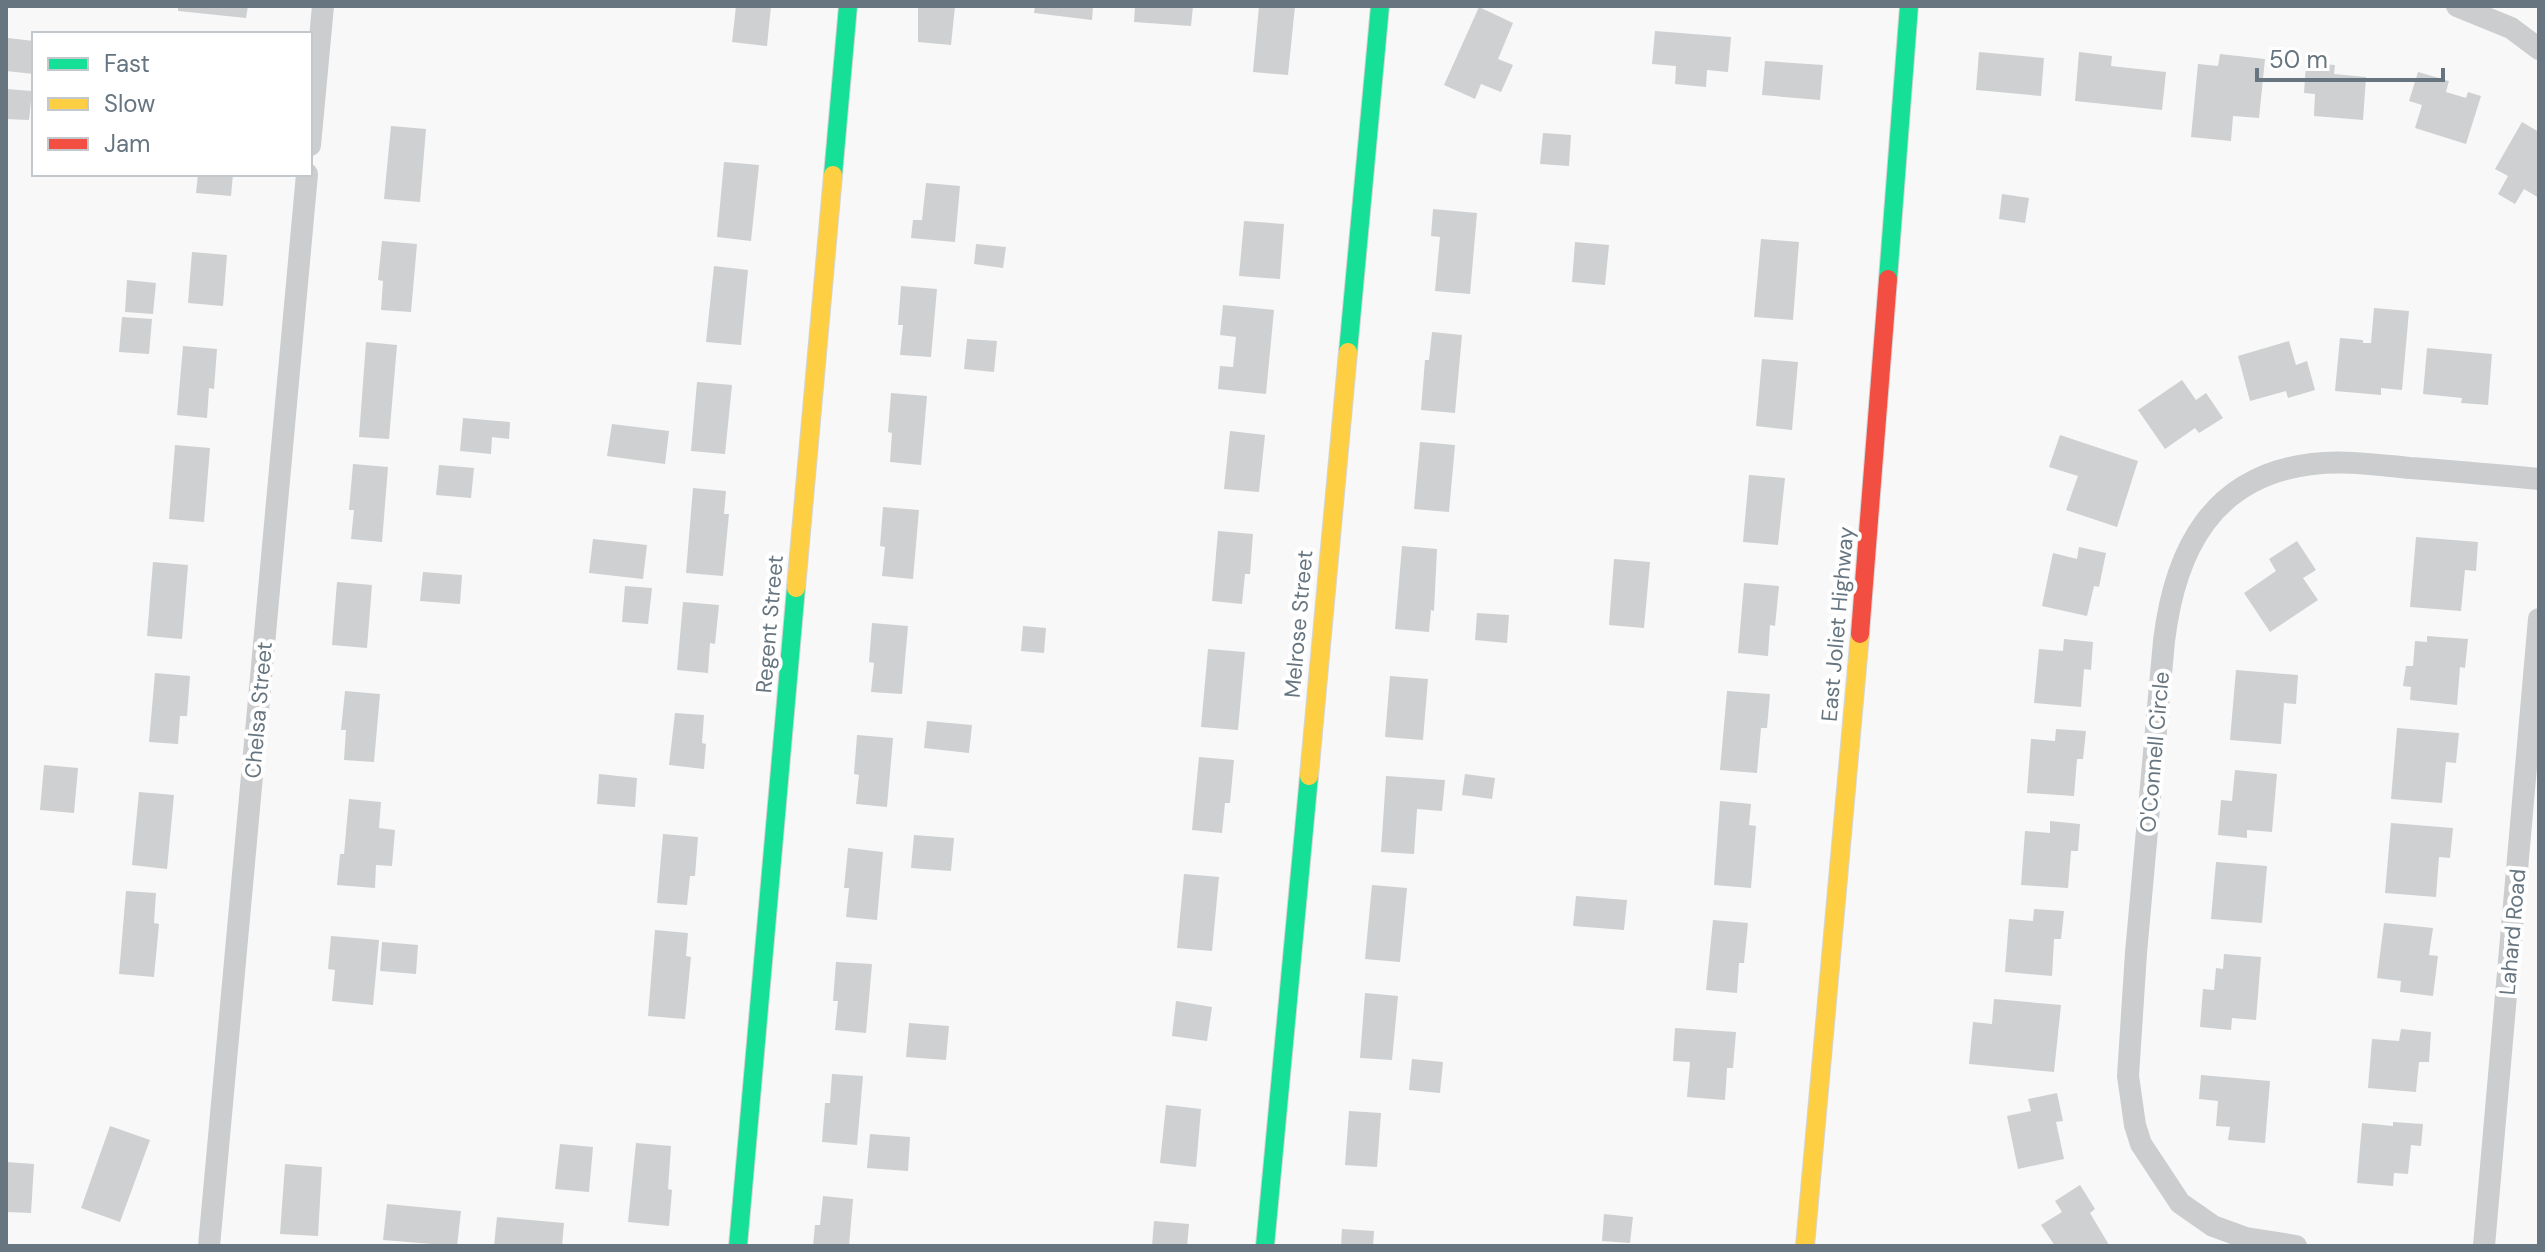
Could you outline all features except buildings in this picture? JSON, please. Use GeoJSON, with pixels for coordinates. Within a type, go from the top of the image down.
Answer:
{"type":"FeatureCollection","features":[{"type":"Feature","properties":{"kind":"street"},"geometry":{"type":"LineString","coordinates":[[312,124],[323,6]]}},
{"type":"Feature","properties":{"kind":"street","name":"Regent Street"},"geometry":{"type":"LineString","coordinates":[[738,1246],[848,6]]}},
{"type":"Feature","properties":{"kind":"street","name":"Melrose Street"},"geometry":{"type":"LineString","coordinates":[[1265,1246],[1380,6]]}},
{"type":"Feature","properties":{"kind":"street","name":"East Joliet Highway"},"geometry":{"type":"LineString","coordinates":[[1805,1246],[1846,804],[1909,6]]}},
{"type":"Feature","properties":{"kind":"street"},"geometry":{"type":"LineString","coordinates":[[2457,6],[2511,28],[2539,49]]}},
{"type":"Feature","properties":{"kind":"street","name":"Chelsa Street"},"geometry":{"type":"LineString","coordinates":[[209,1246],[307,176]]}},
{"type":"Feature","properties":{"kind":"street","name":"O'Connell Circle"},"geometry":{"type":"LineString","coordinates":[[2296,1246],[2246,1238],[2213,1226],[2180,1203],[2141,1144],[2129,1098],[2136,953],[2164,641],[2168,606],[2177,573],[2194,539],[2219,507],[2248,485],[2292,468],[2322,463],[2354,463],[2539,479]]}},
{"type":"Feature","properties":{"kind":"street","name":"Lahard Road"},"geometry":{"type":"LineString","coordinates":[[2484,1246],[2539,619]]}},
{"type":"Feature","properties":{"kind":"traffic: fast"},"geometry":{"type":"LineString","coordinates":[[833,175],[848,6]]}},
{"type":"Feature","properties":{"kind":"traffic: fast"},"geometry":{"type":"LineString","coordinates":[[1348,352],[1380,6]]}},
{"type":"Feature","properties":{"kind":"traffic: fast"},"geometry":{"type":"LineString","coordinates":[[1888,279],[1909,6]]}},
{"type":"Feature","properties":{"kind":"traffic: fast"},"geometry":{"type":"LineString","coordinates":[[738,1246],[796,588]]}},
{"type":"Feature","properties":{"kind":"traffic: fast"},"geometry":{"type":"LineString","coordinates":[[1265,1246],[1309,776]]}},
{"type":"Feature","properties":{"kind":"traffic: slow"},"geometry":{"type":"LineString","coordinates":[[796,588],[833,175]]}},
{"type":"Feature","properties":{"kind":"traffic: slow"},"geometry":{"type":"LineString","coordinates":[[1309,776],[1348,352]]}},
{"type":"Feature","properties":{"kind":"traffic: slow"},"geometry":{"type":"LineString","coordinates":[[1805,1246],[1860,634]]}},
{"type":"Feature","properties":{"kind":"traffic: jam"},"geometry":{"type":"LineString","coordinates":[[1860,634],[1888,279]]}}]}
